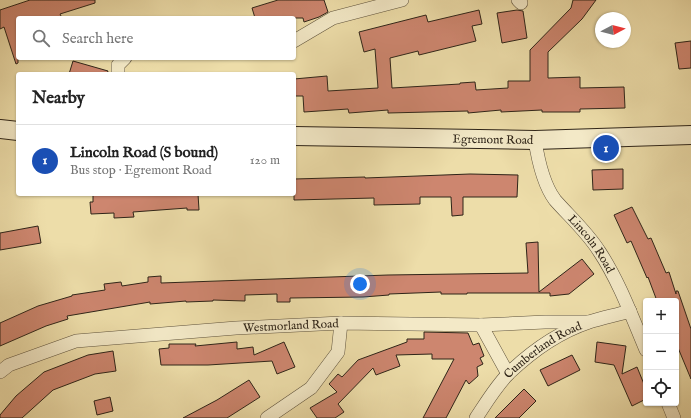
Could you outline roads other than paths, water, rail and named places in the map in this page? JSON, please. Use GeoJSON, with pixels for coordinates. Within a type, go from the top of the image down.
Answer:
{"type":"FeatureCollection","features":[{"type":"Feature","properties":{"kind":"main road"},"geometry":{"type":"LineString","coordinates":[[0,129],[16,131]]}},
{"type":"Feature","properties":{"kind":"main road","name":"Egremont Road"},"geometry":{"type":"LineString","coordinates":[[296,136],[535,140],[691,135]]}},
{"type":"Feature","properties":{"kind":"street"},"geometry":{"type":"LineString","coordinates":[[296,40],[332,18],[402,0]]}},
{"type":"Feature","properties":{"kind":"street"},"geometry":{"type":"LineString","coordinates":[[118,72],[118,64],[123,60]]}},
{"type":"Feature","properties":{"kind":"street","name":"Lincoln Road"},"geometry":{"type":"LineString","coordinates":[[535,140],[538,158],[544,177],[554,199],[599,251],[630,311],[643,343]]}},
{"type":"Feature","properties":{"kind":"street","name":"Cumberland Road"},"geometry":{"type":"LineString","coordinates":[[476,418],[488,398],[508,374],[529,356],[560,335],[588,322],[630,311]]}},
{"type":"Feature","properties":{"kind":"street","name":"Westmorland Road"},"geometry":{"type":"LineString","coordinates":[[0,372],[9,365],[76,341],[236,328],[340,323],[481,325],[545,322],[588,322]]}},
{"type":"Feature","properties":{"kind":"street"},"geometry":{"type":"LineString","coordinates":[[267,418],[310,388],[338,352],[340,323]]}},
{"type":"Feature","properties":{"kind":"street"},"geometry":{"type":"LineString","coordinates":[[481,325],[508,374]]}},
{"type":"Feature","properties":{"kind":"street"},"geometry":{"type":"LineString","coordinates":[[669,406],[674,418]]}},
{"type":"Feature","properties":{"kind":"place","name":"Lincoln Road (S bound)"},"geometry":{"type":"Point","coordinates":[606,148]}}]}
